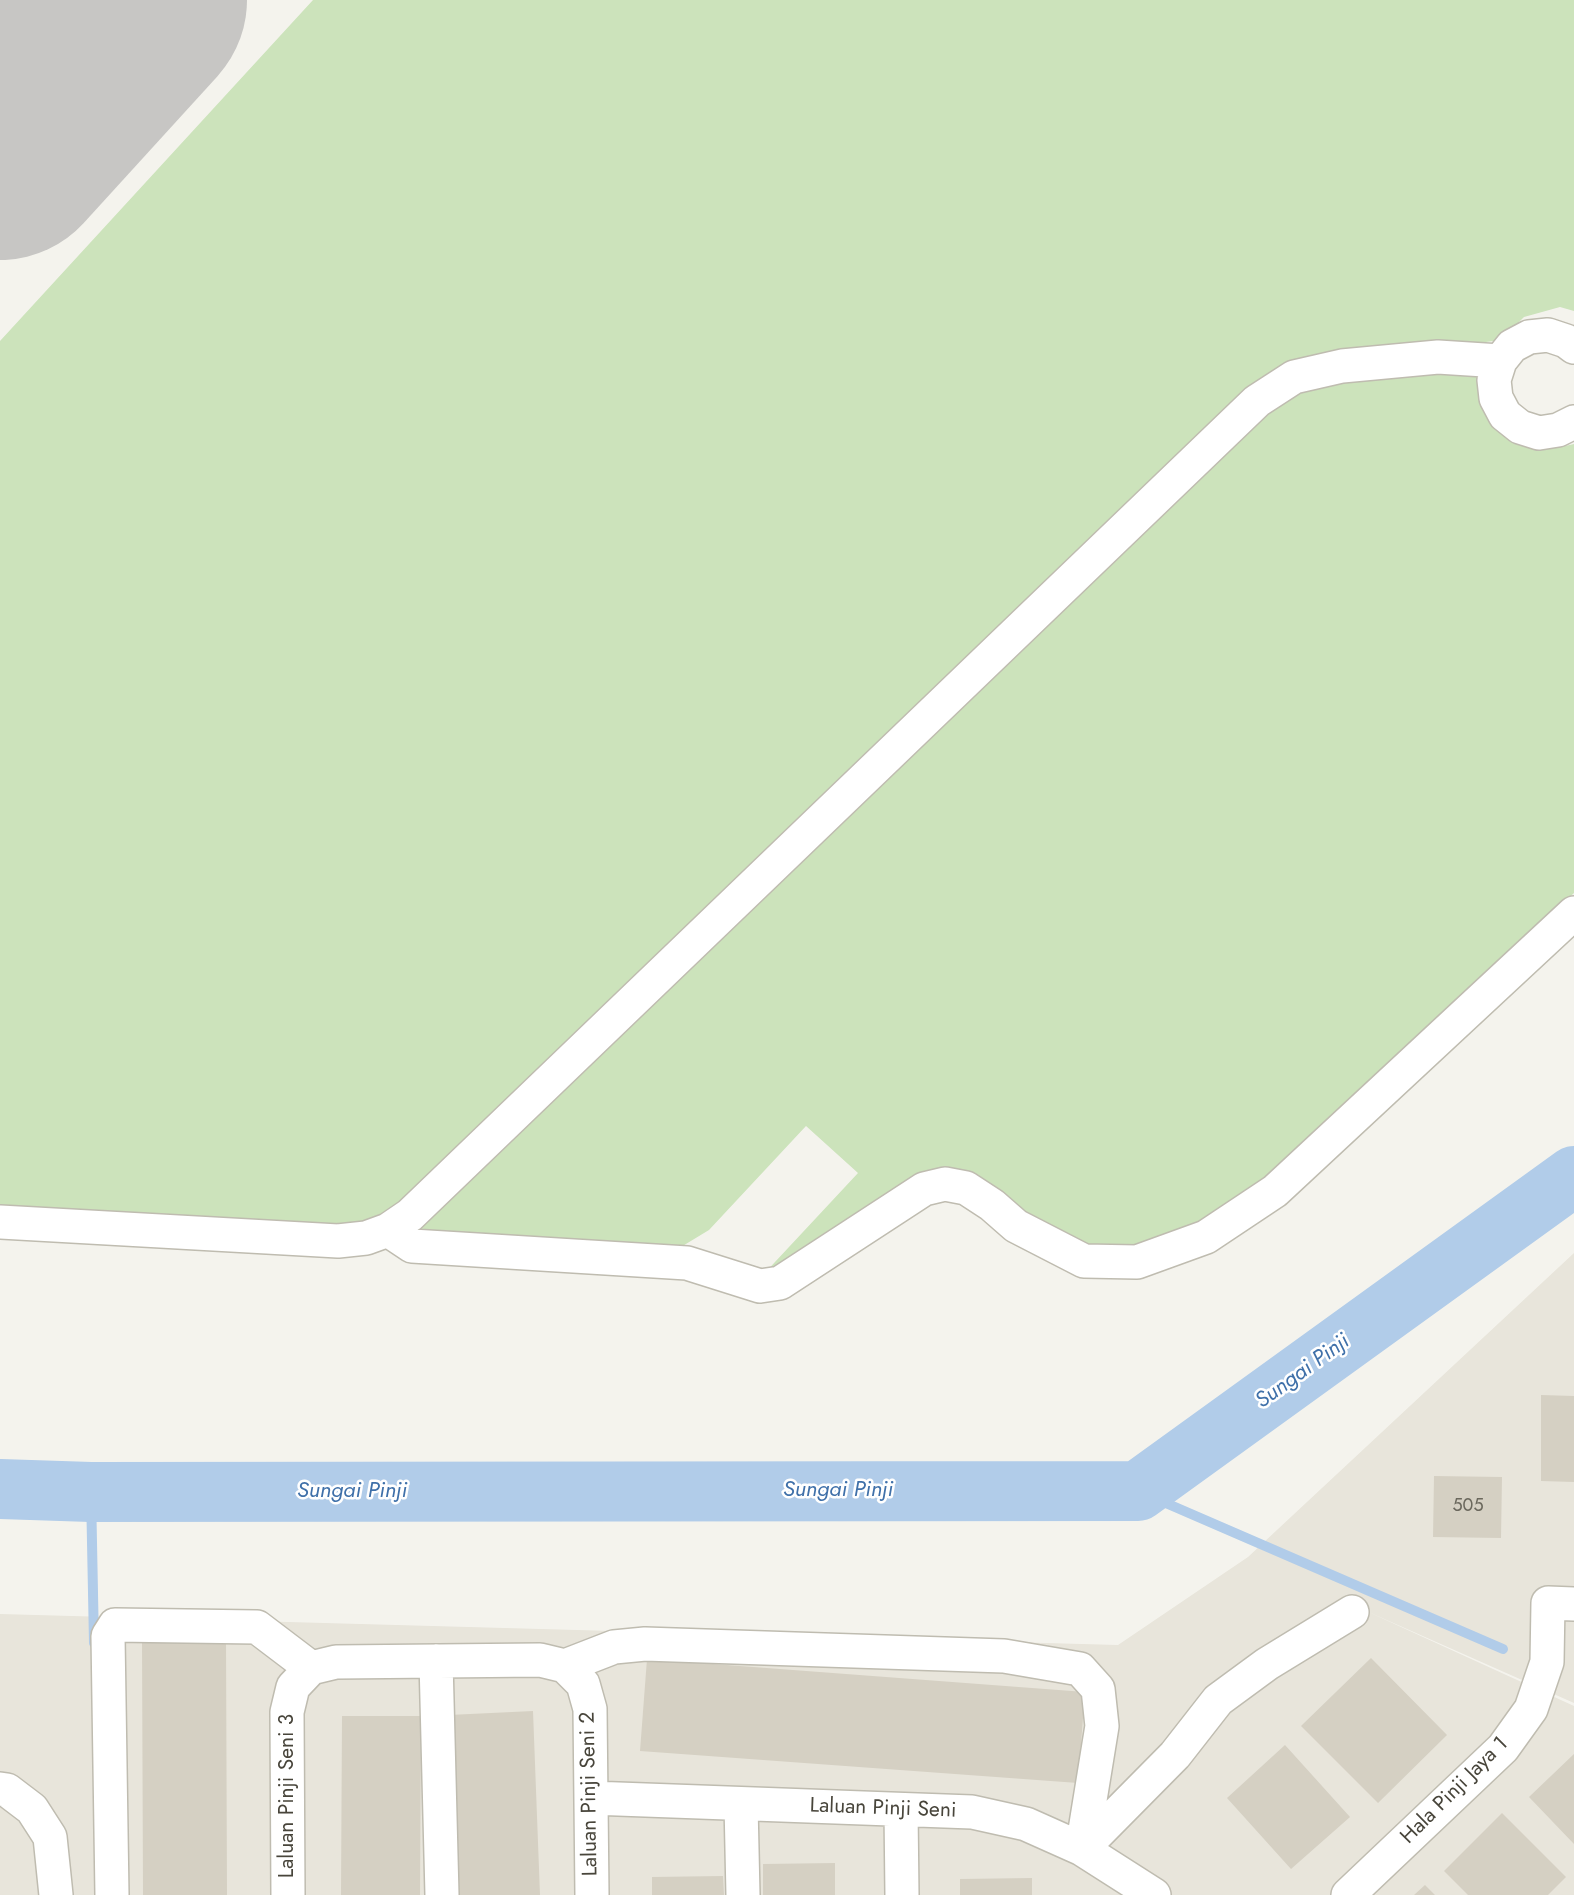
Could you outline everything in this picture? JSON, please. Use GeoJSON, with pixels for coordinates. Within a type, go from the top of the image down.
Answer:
{"type":"FeatureCollection","features":[{"type":"Feature","properties":{"kind":"street"},"geometry":{"type":"LineString","coordinates":[[1574,347],[1566,341],[1548,335],[1528,337],[1512,346],[1500,361],[1494,380],[1496,399],[1505,415],[1520,427],[1539,433],[1558,430],[1574,422]]}},
{"type":"Feature","properties":{"kind":"street"},"geometry":{"type":"LineString","coordinates":[[0,1222],[338,1241],[366,1238],[388,1230],[418,1207],[1257,401],[1294,377],[1342,366],[1438,357],[1500,361]]}},
{"type":"Feature","properties":{"kind":"street"},"geometry":{"type":"LineString","coordinates":[[388,1230],[412,1246],[687,1263],[760,1286],[780,1283],[924,1189],[945,1184],[966,1188],[992,1205],[1016,1226],[1084,1261],[1137,1262],[1206,1237],[1275,1191],[1574,913]]}},
{"type":"Feature","properties":{"kind":"street","name":"Hala Pinji Jaya 1"},"geometry":{"type":"LineString","coordinates":[[1348,1895],[1503,1748],[1531,1709],[1547,1662],[1561,1603]]}},
{"type":"Feature","properties":{"kind":"street"},"geometry":{"type":"LineString","coordinates":[[1082,1849],[1175,1755],[1218,1700],[1267,1664],[1352,1612]]}},
{"type":"Feature","properties":{"kind":"street"},"geometry":{"type":"LineString","coordinates":[[112,1895],[108,1636],[115,1625],[257,1627],[311,1668],[336,1662],[436,1660],[540,1660],[565,1666],[614,1647],[645,1644],[1004,1656],[1080,1669],[1098,1689],[1102,1726],[1082,1849]]}},
{"type":"Feature","properties":{"kind":"street"},"geometry":{"type":"LineString","coordinates":[[436,1660],[441,1895]]}},
{"type":"Feature","properties":{"kind":"street","name":"Laluan Pinji Seni 2"},"geometry":{"type":"LineString","coordinates":[[565,1666],[583,1684],[590,1709],[592,1895]]}},
{"type":"Feature","properties":{"kind":"street","name":"Laluan Pinji Seni 3"},"geometry":{"type":"LineString","coordinates":[[288,1895],[286,1712],[293,1687],[311,1668]]}},
{"type":"Feature","properties":{"kind":"street"},"geometry":{"type":"LineString","coordinates":[[0,1789],[7,1790],[32,1809],[50,1837],[56,1895]]}},
{"type":"Feature","properties":{"kind":"street","name":"Laluan Pinji Seni"},"geometry":{"type":"LineString","coordinates":[[591,1798],[972,1812],[1026,1824],[1082,1849],[1154,1895]]}},
{"type":"Feature","properties":{"kind":"street"},"geometry":{"type":"LineString","coordinates":[[741,1804],[742,1895]]}},
{"type":"Feature","properties":{"kind":"street"},"geometry":{"type":"LineString","coordinates":[[901,1810],[902,1895]]}},
{"type":"Feature","properties":{"kind":"shaded area"},"geometry":{"type":"Polygon","coordinates":[[[1574,1253],[1574,1703],[1364,1610],[1574,1706],[1574,1895],[0,1895],[0,1614],[1118,1645],[1248,1557],[1574,1253]]]}},
{"type":"Feature","properties":{"kind":"green space"},"geometry":{"type":"Polygon","coordinates":[[[313,0],[1574,0],[1574,311],[1560,307],[1524,317],[1501,340],[1290,368],[409,1200],[365,1226],[0,1217],[0,341],[313,0]]]}},
{"type":"Feature","properties":{"kind":"green space"},"geometry":{"type":"Polygon","coordinates":[[[1493,368],[1529,442],[1565,446],[1574,444],[1574,893],[1324,1132],[1202,1228],[1134,1252],[1085,1253],[968,1181],[761,1277],[858,1173],[806,1126],[709,1230],[676,1250],[428,1242],[414,1228],[1264,407],[1344,374],[1493,368]]]}},
{"type":"Feature","properties":{"kind":"building"},"geometry":{"type":"Polygon","coordinates":[[[1541,1395],[1574,1396],[1574,1482],[1541,1481],[1541,1395]]]}},
{"type":"Feature","properties":{"kind":"building"},"geometry":{"type":"Polygon","coordinates":[[[1434,1476],[1502,1477],[1501,1538],[1433,1537],[1434,1476]]]}},
{"type":"Feature","properties":{"kind":"building"},"geometry":{"type":"Polygon","coordinates":[[[142,1641],[226,1641],[227,1895],[143,1895],[142,1641]]]}},
{"type":"Feature","properties":{"kind":"building"},"geometry":{"type":"Polygon","coordinates":[[[1371,1658],[1447,1735],[1378,1803],[1301,1726],[1371,1658]]]}},
{"type":"Feature","properties":{"kind":"building"},"geometry":{"type":"Polygon","coordinates":[[[647,1659],[1085,1692],[1078,1783],[640,1751],[647,1659]]]}},
{"type":"Feature","properties":{"kind":"building"},"geometry":{"type":"Polygon","coordinates":[[[533,1711],[540,1895],[457,1895],[449,1715],[533,1711]]]}},
{"type":"Feature","properties":{"kind":"building"},"geometry":{"type":"Polygon","coordinates":[[[342,1716],[421,1716],[420,1895],[341,1895],[342,1716]]]}},
{"type":"Feature","properties":{"kind":"building"},"geometry":{"type":"Polygon","coordinates":[[[1285,1745],[1350,1817],[1291,1869],[1227,1798],[1285,1745]]]}},
{"type":"Feature","properties":{"kind":"building"},"geometry":{"type":"Polygon","coordinates":[[[1574,1754],[1574,1844],[1529,1797],[1574,1754]]]}},
{"type":"Feature","properties":{"kind":"building"},"geometry":{"type":"Polygon","coordinates":[[[1502,1813],[1566,1877],[1548,1895],[1468,1895],[1444,1871],[1502,1813]]]}},
{"type":"Feature","properties":{"kind":"building"},"geometry":{"type":"Polygon","coordinates":[[[835,1863],[835,1895],[763,1895],[763,1864],[835,1863]]]}},
{"type":"Feature","properties":{"kind":"building"},"geometry":{"type":"Polygon","coordinates":[[[723,1876],[724,1895],[652,1895],[652,1877],[723,1876]]]}},
{"type":"Feature","properties":{"kind":"building"},"geometry":{"type":"Polygon","coordinates":[[[1032,1878],[1032,1895],[960,1895],[960,1879],[1032,1878]]]}},
{"type":"Feature","properties":{"kind":"building"},"geometry":{"type":"Polygon","coordinates":[[[1425,1885],[1435,1895],[1414,1895],[1425,1885]]]}},
{"type":"Feature","properties":{"kind":"waterway","name":"Sungai Pinji"},"geometry":{"type":"LineString","coordinates":[[0,1489],[91,1492],[1138,1491],[1574,1176]]}},
{"type":"Feature","properties":{"kind":"waterway"},"geometry":{"type":"LineString","coordinates":[[1138,1491],[1503,1649]]}},
{"type":"Feature","properties":{"kind":"waterway"},"geometry":{"type":"LineString","coordinates":[[91,1492],[94,1643]]}},
{"type":"Feature","properties":{"kind":"taxiway"},"geometry":{"type":"LineString","coordinates":[[0,123],[76,65]]}},
{"type":"Feature","properties":{"kind":"runway"},"geometry":{"type":"LineString","coordinates":[[0,147],[134,0]]}}]}
